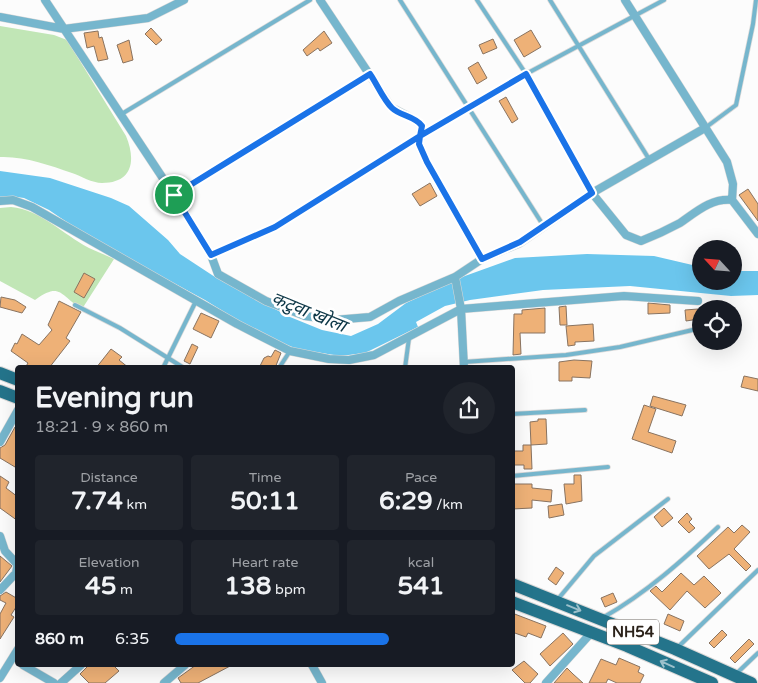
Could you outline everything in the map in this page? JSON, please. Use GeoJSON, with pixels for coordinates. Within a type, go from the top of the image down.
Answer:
{"type":"FeatureCollection","features":[{"type":"Feature","properties":{"kind":"main road"},"geometry":{"type":"LineString","coordinates":[[0,373],[15,379]]}},
{"type":"Feature","properties":{"kind":"main road"},"geometry":{"type":"LineString","coordinates":[[0,391],[15,397]]}},
{"type":"Feature","properties":{"kind":"main road","name":"NH54"},"geometry":{"type":"LineString","coordinates":[[515,585],[675,649],[751,683]]}},
{"type":"Feature","properties":{"kind":"main road","name":"NH54"},"geometry":{"type":"LineString","coordinates":[[515,603],[712,683]]}},
{"type":"Feature","properties":{"kind":"street"},"geometry":{"type":"LineString","coordinates":[[45,0],[174,195],[211,255],[218,274],[266,301],[305,316],[334,320],[370,317],[399,301],[455,277],[482,259],[520,242],[592,193],[651,161],[705,128]]}},
{"type":"Feature","properties":{"kind":"street"},"geometry":{"type":"LineString","coordinates":[[0,17],[64,28],[148,18],[184,0]]}},
{"type":"Feature","properties":{"kind":"street"},"geometry":{"type":"LineString","coordinates":[[320,0],[391,107],[404,116],[418,121],[422,126],[419,144],[427,162],[482,259]]}},
{"type":"Feature","properties":{"kind":"street"},"geometry":{"type":"LineString","coordinates":[[625,0],[727,162],[733,184],[732,200],[758,234]]}},
{"type":"Feature","properties":{"kind":"street"},"geometry":{"type":"LineString","coordinates":[[592,193],[626,235],[641,241],[678,224],[714,202],[722,199],[732,200]]}},
{"type":"Feature","properties":{"kind":"street"},"geometry":{"type":"LineString","coordinates":[[0,201],[13,200],[32,207],[196,301],[290,351],[348,364],[374,355],[409,338],[461,309],[624,296],[692,301]]}},
{"type":"Feature","properties":{"kind":"street"},"geometry":{"type":"LineString","coordinates":[[455,277],[461,309],[464,365]]}},
{"type":"Feature","properties":{"kind":"street"},"geometry":{"type":"LineString","coordinates":[[0,442],[15,415]]}},
{"type":"Feature","properties":{"kind":"street"},"geometry":{"type":"LineString","coordinates":[[0,536],[5,551],[15,562]]}},
{"type":"Feature","properties":{"kind":"street"},"geometry":{"type":"LineString","coordinates":[[0,590],[15,574]]}},
{"type":"Feature","properties":{"kind":"street"},"geometry":{"type":"LineString","coordinates":[[546,683],[591,633]]}},
{"type":"Feature","properties":{"kind":"street"},"geometry":{"type":"LineString","coordinates":[[0,678],[15,660]]}},
{"type":"Feature","properties":{"kind":"street"},"geometry":{"type":"LineString","coordinates":[[26,667],[54,683]]}},
{"type":"Feature","properties":{"kind":"street"},"geometry":{"type":"LineString","coordinates":[[61,683],[79,667]]}},
{"type":"Feature","properties":{"kind":"street"},"geometry":{"type":"LineString","coordinates":[[164,683],[182,667]]}},
{"type":"Feature","properties":{"kind":"street"},"geometry":{"type":"LineString","coordinates":[[313,667],[322,683]]}},
{"type":"Feature","properties":{"kind":"lane"},"geometry":{"type":"LineString","coordinates":[[120,115],[310,0]]}},
{"type":"Feature","properties":{"kind":"lane"},"geometry":{"type":"LineString","coordinates":[[400,0],[543,225]]}},
{"type":"Feature","properties":{"kind":"lane"},"geometry":{"type":"LineString","coordinates":[[477,0],[526,74],[592,193]]}},
{"type":"Feature","properties":{"kind":"lane"},"geometry":{"type":"LineString","coordinates":[[550,0],[651,161]]}},
{"type":"Feature","properties":{"kind":"lane"},"geometry":{"type":"LineString","coordinates":[[211,255],[275,227],[420,136],[526,74],[664,0]]}},
{"type":"Feature","properties":{"kind":"lane"},"geometry":{"type":"LineString","coordinates":[[705,128],[736,106],[753,24],[756,0]]}},
{"type":"Feature","properties":{"kind":"lane"},"geometry":{"type":"LineString","coordinates":[[174,195],[370,74]]}},
{"type":"Feature","properties":{"kind":"lane"},"geometry":{"type":"LineString","coordinates":[[165,365],[196,301]]}},
{"type":"Feature","properties":{"kind":"lane"},"geometry":{"type":"LineString","coordinates":[[75,305],[169,357],[180,365]]}},
{"type":"Feature","properties":{"kind":"lane"},"geometry":{"type":"LineString","coordinates":[[464,365],[575,354],[620,347],[692,330]]}},
{"type":"Feature","properties":{"kind":"lane"},"geometry":{"type":"LineString","coordinates":[[405,365],[409,338]]}},
{"type":"Feature","properties":{"kind":"lane"},"geometry":{"type":"LineString","coordinates":[[281,365],[290,351]]}},
{"type":"Feature","properties":{"kind":"lane"},"geometry":{"type":"LineString","coordinates":[[515,414],[585,410]]}},
{"type":"Feature","properties":{"kind":"lane"},"geometry":{"type":"LineString","coordinates":[[515,476],[608,467]]}},
{"type":"Feature","properties":{"kind":"lane"},"geometry":{"type":"LineString","coordinates":[[556,600],[594,556],[668,498]]}},
{"type":"Feature","properties":{"kind":"lane"},"geometry":{"type":"LineString","coordinates":[[602,619],[644,592],[683,560],[718,527]]}},
{"type":"Feature","properties":{"kind":"lane"},"geometry":{"type":"LineString","coordinates":[[675,649],[758,570]]}},
{"type":"Feature","properties":{"kind":"lane"},"geometry":{"type":"LineString","coordinates":[[735,675],[758,652]]}},
{"type":"Feature","properties":{"kind":"green space"},"geometry":{"type":"Polygon","coordinates":[[[0,26],[54,35],[67,40],[126,136],[131,153],[131,161],[126,174],[120,179],[112,182],[98,183],[36,162],[0,157],[0,26]]]}},
{"type":"Feature","properties":{"kind":"green space"},"geometry":{"type":"Polygon","coordinates":[[[0,208],[22,209],[52,223],[79,242],[114,259],[82,309],[55,291],[44,294],[35,300],[0,281],[0,208]]]}},
{"type":"Feature","properties":{"kind":"water"},"geometry":{"type":"Polygon","coordinates":[[[0,171],[50,178],[111,198],[129,206],[168,240],[180,254],[215,277],[290,317],[322,330],[351,336],[378,324],[406,303],[451,281],[515,258],[587,254],[654,256],[692,265],[692,290],[742,290],[742,271],[758,271],[758,295],[731,296],[630,286],[543,290],[470,300],[445,306],[416,322],[418,327],[365,353],[340,356],[297,349],[256,332],[205,300],[90,238],[49,210],[24,198],[9,196],[0,199],[0,171]]]}},
{"type":"Feature","properties":{"kind":"building"},"geometry":{"type":"Polygon","coordinates":[[[151,28],[162,40],[156,45],[145,34],[151,28]]]}},
{"type":"Feature","properties":{"kind":"building"},"geometry":{"type":"Polygon","coordinates":[[[531,30],[541,47],[524,57],[514,40],[531,30]]]}},
{"type":"Feature","properties":{"kind":"building"},"geometry":{"type":"Polygon","coordinates":[[[98,31],[99,38],[102,37],[108,59],[98,61],[94,46],[87,48],[84,33],[98,31]]]}},
{"type":"Feature","properties":{"kind":"building"},"geometry":{"type":"Polygon","coordinates":[[[324,31],[332,43],[320,51],[318,48],[307,56],[303,50],[324,31]]]}},
{"type":"Feature","properties":{"kind":"building"},"geometry":{"type":"Polygon","coordinates":[[[493,39],[497,48],[483,54],[479,45],[493,39]]]}},
{"type":"Feature","properties":{"kind":"building"},"geometry":{"type":"Polygon","coordinates":[[[129,40],[133,60],[123,63],[117,45],[129,40]]]}},
{"type":"Feature","properties":{"kind":"building"},"geometry":{"type":"Polygon","coordinates":[[[478,62],[487,78],[477,84],[468,68],[478,62]]]}},
{"type":"Feature","properties":{"kind":"building"},"geometry":{"type":"Polygon","coordinates":[[[506,97],[518,119],[512,123],[499,101],[506,97]]]}},
{"type":"Feature","properties":{"kind":"building"},"geometry":{"type":"Polygon","coordinates":[[[430,183],[437,196],[420,206],[412,194],[430,183]]]}},
{"type":"Feature","properties":{"kind":"building"},"geometry":{"type":"Polygon","coordinates":[[[748,189],[758,204],[758,221],[739,195],[748,189]]]}},
{"type":"Feature","properties":{"kind":"building"},"geometry":{"type":"Polygon","coordinates":[[[84,273],[95,279],[84,298],[74,292],[84,273]]]}},
{"type":"Feature","properties":{"kind":"building"},"geometry":{"type":"Polygon","coordinates":[[[1,297],[15,300],[26,307],[22,313],[0,307],[1,297]]]}},
{"type":"Feature","properties":{"kind":"building"},"geometry":{"type":"Polygon","coordinates":[[[59,301],[81,312],[66,338],[70,341],[51,365],[27,365],[28,363],[11,351],[15,343],[17,344],[22,334],[39,345],[52,330],[48,325],[59,301]]]}},
{"type":"Feature","properties":{"kind":"building"},"geometry":{"type":"Polygon","coordinates":[[[648,303],[670,305],[670,313],[648,314],[648,303]]]}},
{"type":"Feature","properties":{"kind":"building"},"geometry":{"type":"Polygon","coordinates":[[[566,306],[567,325],[560,325],[559,307],[566,306]]]}},
{"type":"Feature","properties":{"kind":"building"},"geometry":{"type":"Polygon","coordinates":[[[545,308],[545,333],[520,333],[521,354],[513,355],[514,314],[522,314],[522,310],[545,308]]]}},
{"type":"Feature","properties":{"kind":"building"},"geometry":{"type":"Polygon","coordinates":[[[692,309],[692,320],[686,321],[685,310],[692,309]]]}},
{"type":"Feature","properties":{"kind":"building"},"geometry":{"type":"Polygon","coordinates":[[[201,313],[219,321],[211,338],[193,329],[201,313]]]}},
{"type":"Feature","properties":{"kind":"building"},"geometry":{"type":"Polygon","coordinates":[[[593,324],[594,341],[575,342],[575,345],[568,346],[566,326],[593,324]]]}},
{"type":"Feature","properties":{"kind":"building"},"geometry":{"type":"Polygon","coordinates":[[[192,344],[198,347],[190,364],[184,361],[192,344]]]}},
{"type":"Feature","properties":{"kind":"building"},"geometry":{"type":"Polygon","coordinates":[[[111,349],[122,357],[119,360],[125,365],[98,365],[111,349]]]}},
{"type":"Feature","properties":{"kind":"building"},"geometry":{"type":"Polygon","coordinates":[[[275,350],[281,353],[276,365],[260,365],[264,358],[271,357],[275,350]]]}},
{"type":"Feature","properties":{"kind":"building"},"geometry":{"type":"Polygon","coordinates":[[[574,360],[592,361],[590,378],[572,377],[572,381],[559,381],[559,362],[574,360]]]}},
{"type":"Feature","properties":{"kind":"building"},"geometry":{"type":"Polygon","coordinates":[[[744,376],[758,379],[758,391],[741,387],[744,376]]]}},
{"type":"Feature","properties":{"kind":"building"},"geometry":{"type":"Polygon","coordinates":[[[653,396],[686,405],[682,416],[650,406],[653,396]]]}},
{"type":"Feature","properties":{"kind":"building"},"geometry":{"type":"Polygon","coordinates":[[[644,405],[656,409],[648,432],[676,441],[672,453],[632,439],[644,405]]]}},
{"type":"Feature","properties":{"kind":"building"},"geometry":{"type":"Polygon","coordinates":[[[538,419],[546,419],[547,444],[531,445],[530,422],[538,421],[538,419]]]}},
{"type":"Feature","properties":{"kind":"building"},"geometry":{"type":"Polygon","coordinates":[[[15,427],[15,467],[0,458],[0,448],[5,445],[15,427]]]}},
{"type":"Feature","properties":{"kind":"building"},"geometry":{"type":"Polygon","coordinates":[[[523,445],[531,445],[532,469],[524,469],[524,465],[515,465],[515,451],[523,451],[523,445]]]}},
{"type":"Feature","properties":{"kind":"building"},"geometry":{"type":"Polygon","coordinates":[[[574,475],[581,475],[582,501],[566,504],[564,484],[574,484],[574,475]]]}},
{"type":"Feature","properties":{"kind":"building"},"geometry":{"type":"Polygon","coordinates":[[[0,476],[9,482],[6,488],[15,495],[15,519],[0,508],[0,476]]]}},
{"type":"Feature","properties":{"kind":"building"},"geometry":{"type":"Polygon","coordinates":[[[515,484],[532,484],[532,488],[552,490],[551,502],[532,500],[532,508],[515,509],[515,484]]]}},
{"type":"Feature","properties":{"kind":"building"},"geometry":{"type":"Polygon","coordinates":[[[562,504],[564,515],[549,518],[548,506],[562,504]]]}},
{"type":"Feature","properties":{"kind":"building"},"geometry":{"type":"Polygon","coordinates":[[[664,508],[673,518],[662,527],[654,517],[664,508]]]}},
{"type":"Feature","properties":{"kind":"building"},"geometry":{"type":"Polygon","coordinates":[[[687,513],[692,519],[689,522],[695,528],[689,533],[678,522],[687,513]]]}},
{"type":"Feature","properties":{"kind":"building"},"geometry":{"type":"Polygon","coordinates":[[[742,525],[750,532],[734,549],[751,566],[746,571],[729,554],[709,569],[697,556],[728,527],[734,533],[742,525]]]}},
{"type":"Feature","properties":{"kind":"building"},"geometry":{"type":"Polygon","coordinates":[[[0,556],[12,566],[0,582],[0,556]]]}},
{"type":"Feature","properties":{"kind":"building"},"geometry":{"type":"Polygon","coordinates":[[[556,567],[564,573],[556,585],[548,579],[556,567]]]}},
{"type":"Feature","properties":{"kind":"building"},"geometry":{"type":"Polygon","coordinates":[[[681,573],[694,585],[704,576],[721,593],[705,608],[687,591],[670,610],[650,591],[656,586],[662,592],[681,573]]]}},
{"type":"Feature","properties":{"kind":"building"},"geometry":{"type":"Polygon","coordinates":[[[6,592],[15,597],[15,609],[11,615],[14,617],[0,639],[0,614],[6,603],[0,600],[0,596],[6,592]]]}},
{"type":"Feature","properties":{"kind":"building"},"geometry":{"type":"Polygon","coordinates":[[[613,593],[617,602],[605,607],[601,598],[613,593]]]}},
{"type":"Feature","properties":{"kind":"building"},"geometry":{"type":"Polygon","coordinates":[[[515,614],[546,626],[541,638],[528,633],[526,637],[515,633],[515,614]]]}},
{"type":"Feature","properties":{"kind":"building"},"geometry":{"type":"Polygon","coordinates":[[[668,614],[684,621],[680,631],[664,624],[668,614]]]}},
{"type":"Feature","properties":{"kind":"building"},"geometry":{"type":"Polygon","coordinates":[[[722,630],[727,635],[714,648],[709,643],[722,630]]]}},
{"type":"Feature","properties":{"kind":"building"},"geometry":{"type":"Polygon","coordinates":[[[563,633],[573,644],[550,666],[540,654],[563,633]]]}},
{"type":"Feature","properties":{"kind":"building"},"geometry":{"type":"Polygon","coordinates":[[[749,639],[754,644],[735,663],[730,658],[749,639]]]}},
{"type":"Feature","properties":{"kind":"building"},"geometry":{"type":"Polygon","coordinates":[[[619,658],[640,667],[638,672],[644,675],[640,683],[617,683],[608,679],[606,683],[589,683],[601,659],[616,665],[619,658]]]}},
{"type":"Feature","properties":{"kind":"building"},"geometry":{"type":"Polygon","coordinates":[[[524,661],[538,674],[530,683],[525,683],[512,670],[524,661]]]}},
{"type":"Feature","properties":{"kind":"building"},"geometry":{"type":"Polygon","coordinates":[[[87,667],[115,667],[119,671],[105,683],[89,683],[80,674],[87,667]]]}},
{"type":"Feature","properties":{"kind":"building"},"geometry":{"type":"Polygon","coordinates":[[[193,667],[228,667],[198,683],[181,683],[178,678],[193,667]]]}},
{"type":"Feature","properties":{"kind":"building"},"geometry":{"type":"Polygon","coordinates":[[[567,668],[573,674],[583,683],[554,683],[567,668]]]}},
{"type":"Feature","properties":{"kind":"route"},"geometry":{"type":"LineString","coordinates":[[174,195],[211,255],[275,227],[420,136],[419,144],[427,162],[482,259],[520,242],[592,193],[526,74],[420,136],[422,126],[418,121],[404,116],[391,107],[370,74],[174,195]]}},
{"type":"Feature","properties":{"kind":"water label","name":"कटुवा खोला"},"geometry":{"type":"Point","coordinates":[309,312]}}]}
